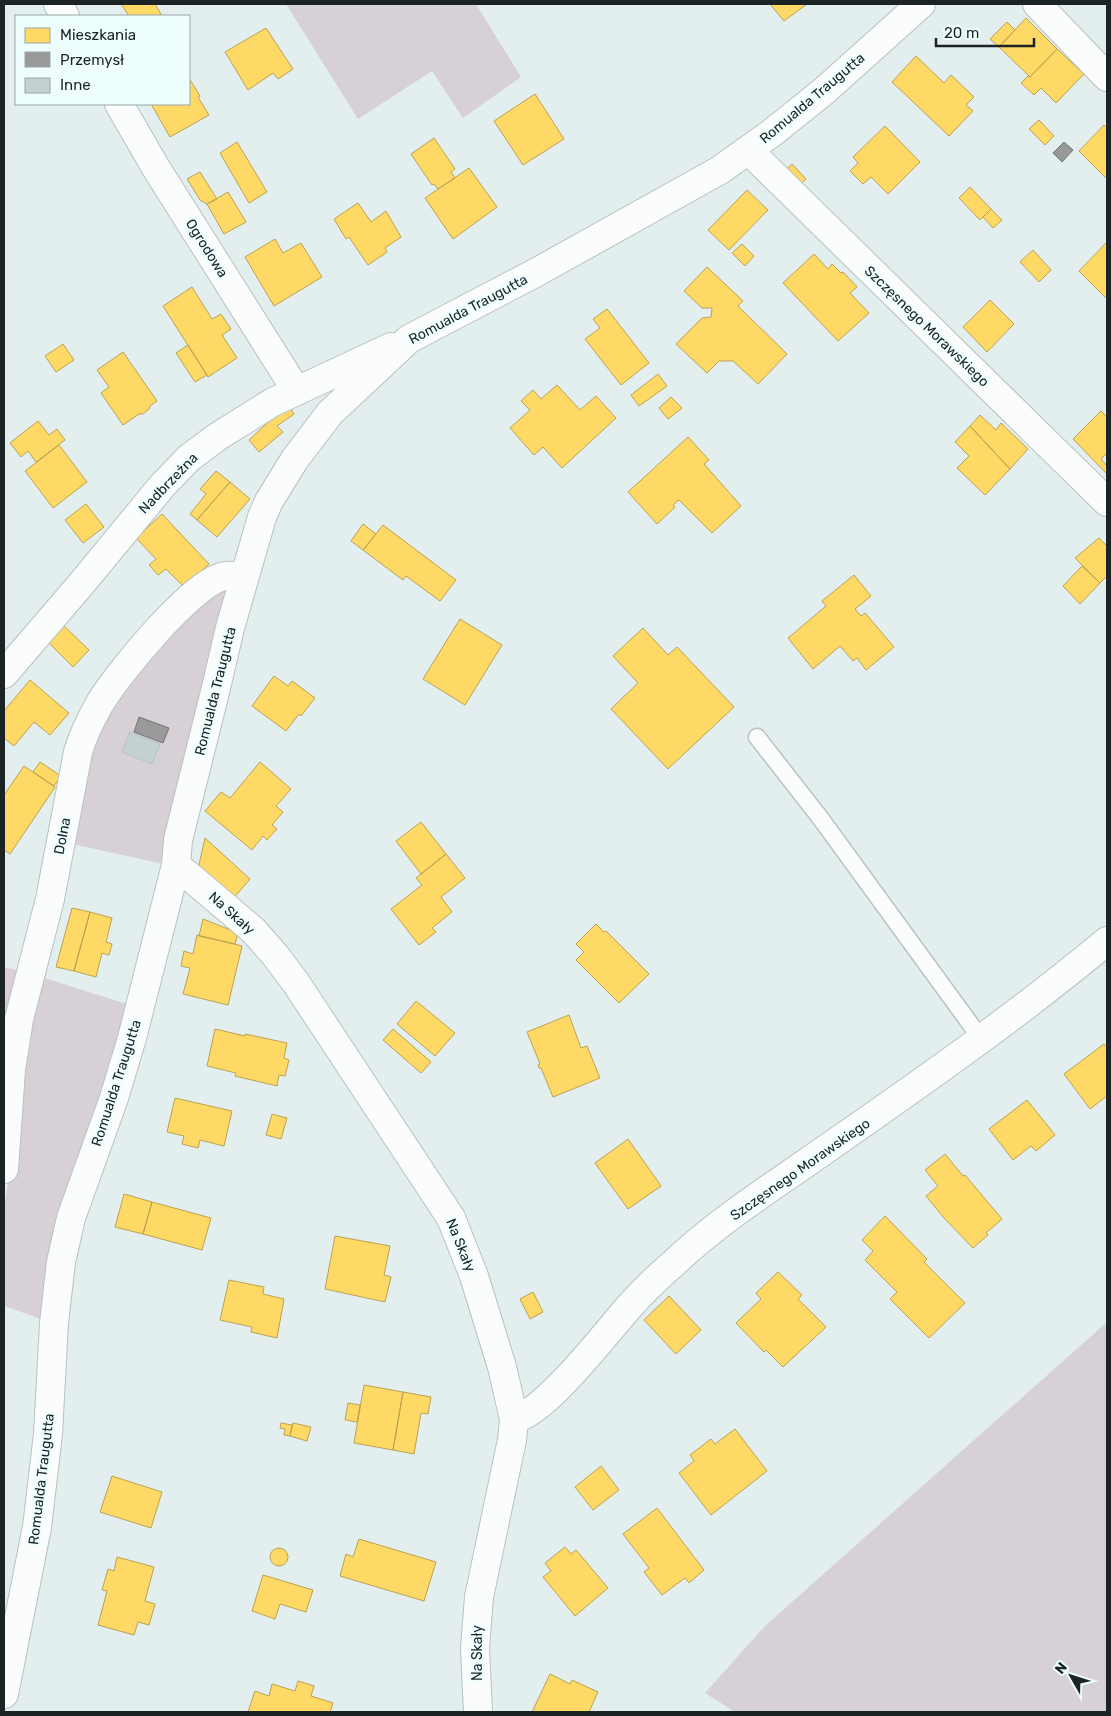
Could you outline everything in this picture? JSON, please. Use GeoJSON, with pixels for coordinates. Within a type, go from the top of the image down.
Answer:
{"type":"FeatureCollection","features":[{"type":"Feature","properties":{"kind":"street"},"geometry":{"type":"LineString","coordinates":[[58,4],[64,15]]}},
{"type":"Feature","properties":{"kind":"street","name":"Romualda Traugutta"},"geometry":{"type":"LineString","coordinates":[[4,1694],[37,1527],[48,1434],[54,1322],[61,1262],[71,1218],[114,1098],[132,1038],[176,865],[178,840],[230,628],[262,517],[269,500],[295,459],[330,414],[408,340],[537,272],[720,170],[773,132],[824,91],[921,4]]}},
{"type":"Feature","properties":{"kind":"street"},"geometry":{"type":"LineString","coordinates":[[1037,4],[1107,77]]}},
{"type":"Feature","properties":{"kind":"street","name":"Ogrodowa"},"geometry":{"type":"LineString","coordinates":[[120,105],[156,168],[296,390]]}},
{"type":"Feature","properties":{"kind":"street","name":"Szczęsnego Morawskiego"},"geometry":{"type":"LineString","coordinates":[[748,150],[1107,502]]}},
{"type":"Feature","properties":{"kind":"street","name":"Nadbrzeżna"},"geometry":{"type":"LineString","coordinates":[[4,674],[162,486],[189,458],[242,420],[273,402],[378,352],[408,340]]}},
{"type":"Feature","properties":{"kind":"street","name":"Dolna"},"geometry":{"type":"LineString","coordinates":[[4,1169],[11,1070],[19,1019],[50,899],[78,752],[83,735],[101,702],[126,669],[186,601],[199,590],[223,576],[232,575],[244,578]]}},
{"type":"Feature","properties":{"kind":"street","name":"Na Skały"},"geometry":{"type":"LineString","coordinates":[[176,865],[253,930],[296,983],[451,1218],[474,1276],[502,1368],[514,1419],[512,1440],[479,1597],[475,1648],[478,1712]]}},
{"type":"Feature","properties":{"kind":"street","name":"Szczęsnego Morawskiego"},"geometry":{"type":"LineString","coordinates":[[514,1419],[522,1418],[546,1399],[591,1351],[629,1306],[685,1252],[763,1194],[982,1040],[1107,940]]}},
{"type":"Feature","properties":{"kind":"lane"},"geometry":{"type":"LineString","coordinates":[[757,737],[821,819],[982,1040]]}},
{"type":"Feature","properties":{"kind":"shaded area"},"geometry":{"type":"Polygon","coordinates":[[[286,4],[476,4],[521,77],[463,118],[432,71],[358,119],[286,4]]]}},
{"type":"Feature","properties":{"kind":"shaded area"},"geometry":{"type":"Polygon","coordinates":[[[236,587],[168,865],[68,843],[83,753],[106,705],[203,595],[236,587]]]}},
{"type":"Feature","properties":{"kind":"shaded area"},"geometry":{"type":"Polygon","coordinates":[[[4,967],[23,972],[4,1087],[4,967]]]}},
{"type":"Feature","properties":{"kind":"shaded area"},"geometry":{"type":"Polygon","coordinates":[[[38,976],[133,1006],[47,1321],[4,1306],[4,1209],[38,976]]]}},
{"type":"Feature","properties":{"kind":"shaded area"},"geometry":{"type":"Polygon","coordinates":[[[1107,1322],[1107,1712],[735,1712],[705,1693],[765,1626],[1107,1322]]]}},
{"type":"Feature","properties":{"kind":"building: Mieszkania"},"geometry":{"type":"Polygon","coordinates":[[[121,4],[155,4],[161,15],[128,15],[121,4]]]}},
{"type":"Feature","properties":{"kind":"building: Mieszkania"},"geometry":{"type":"Polygon","coordinates":[[[770,4],[807,4],[784,21],[770,4]]]}},
{"type":"Feature","properties":{"kind":"building: Mieszkania"},"geometry":{"type":"Polygon","coordinates":[[[1026,18],[1057,49],[1030,77],[999,47],[1026,18]]]}},
{"type":"Feature","properties":{"kind":"building: Mieszkania"},"geometry":{"type":"Polygon","coordinates":[[[1007,22],[1015,30],[999,47],[990,39],[1007,22]]]}},
{"type":"Feature","properties":{"kind":"building: Mieszkania"},"geometry":{"type":"Polygon","coordinates":[[[266,28],[293,69],[278,79],[273,73],[248,90],[225,52],[266,28]]]}},
{"type":"Feature","properties":{"kind":"building: Mieszkania"},"geometry":{"type":"Polygon","coordinates":[[[1057,49],[1084,74],[1056,103],[1041,88],[1034,95],[1021,83],[1028,76],[1030,77],[1057,49]]]}},
{"type":"Feature","properties":{"kind":"building: Mieszkania"},"geometry":{"type":"Polygon","coordinates":[[[916,56],[944,83],[951,75],[974,97],[966,105],[973,111],[949,136],[892,82],[916,56]]]}},
{"type":"Feature","properties":{"kind":"building: Mieszkania"},"geometry":{"type":"Polygon","coordinates":[[[190,80],[209,115],[170,137],[152,105],[190,105],[190,80]]]}},
{"type":"Feature","properties":{"kind":"building: Mieszkania"},"geometry":{"type":"Polygon","coordinates":[[[535,94],[564,139],[523,165],[494,121],[535,94]]]}},
{"type":"Feature","properties":{"kind":"building: Mieszkania"},"geometry":{"type":"Polygon","coordinates":[[[1039,120],[1054,136],[1045,145],[1029,129],[1039,120]]]}},
{"type":"Feature","properties":{"kind":"building: Mieszkania"},"geometry":{"type":"Polygon","coordinates":[[[1104,125],[1107,128],[1107,179],[1079,151],[1104,125]]]}},
{"type":"Feature","properties":{"kind":"building: Mieszkania"},"geometry":{"type":"Polygon","coordinates":[[[885,126],[920,162],[888,194],[871,177],[863,184],[850,171],[858,163],[853,157],[885,126]]]}},
{"type":"Feature","properties":{"kind":"building: Mieszkania"},"geometry":{"type":"Polygon","coordinates":[[[434,138],[455,169],[451,172],[455,178],[438,189],[434,184],[432,185],[411,154],[434,138]]]}},
{"type":"Feature","properties":{"kind":"building: Mieszkania"},"geometry":{"type":"Polygon","coordinates":[[[237,142],[267,192],[249,203],[220,153],[237,142]]]}},
{"type":"Feature","properties":{"kind":"building: Mieszkania"},"geometry":{"type":"Polygon","coordinates":[[[792,164],[806,179],[801,184],[786,170],[792,164]]]}},
{"type":"Feature","properties":{"kind":"building: Mieszkania"},"geometry":{"type":"Polygon","coordinates":[[[469,168],[497,207],[453,239],[425,198],[469,168]]]}},
{"type":"Feature","properties":{"kind":"building: Mieszkania"},"geometry":{"type":"Polygon","coordinates":[[[200,172],[217,199],[207,204],[200,200],[187,179],[200,172]]]}},
{"type":"Feature","properties":{"kind":"building: Mieszkania"},"geometry":{"type":"Polygon","coordinates":[[[970,187],[991,209],[980,220],[959,198],[970,187]]]}},
{"type":"Feature","properties":{"kind":"building: Mieszkania"},"geometry":{"type":"Polygon","coordinates":[[[747,190],[768,210],[729,250],[708,230],[747,190]]]}},
{"type":"Feature","properties":{"kind":"building: Mieszkania"},"geometry":{"type":"Polygon","coordinates":[[[228,192],[246,222],[224,234],[207,204],[228,192]]]}},
{"type":"Feature","properties":{"kind":"building: Mieszkania"},"geometry":{"type":"Polygon","coordinates":[[[358,203],[371,222],[386,211],[401,237],[385,248],[387,252],[368,265],[349,237],[346,239],[334,219],[358,203]]]}},
{"type":"Feature","properties":{"kind":"building: Mieszkania"},"geometry":{"type":"Polygon","coordinates":[[[991,209],[1002,220],[993,228],[983,217],[991,209]]]}},
{"type":"Feature","properties":{"kind":"building: Mieszkania"},"geometry":{"type":"Polygon","coordinates":[[[275,239],[283,253],[301,243],[322,277],[274,306],[245,257],[275,239]]]}},
{"type":"Feature","properties":{"kind":"building: Mieszkania"},"geometry":{"type":"Polygon","coordinates":[[[1107,242],[1107,299],[1079,271],[1107,242]]]}},
{"type":"Feature","properties":{"kind":"building: Mieszkania"},"geometry":{"type":"Polygon","coordinates":[[[742,244],[754,256],[745,266],[732,253],[742,244]]]}},
{"type":"Feature","properties":{"kind":"building: Mieszkania"},"geometry":{"type":"Polygon","coordinates":[[[1033,250],[1051,270],[1039,282],[1020,262],[1033,250]]]}},
{"type":"Feature","properties":{"kind":"building: Mieszkania"},"geometry":{"type":"Polygon","coordinates":[[[814,254],[828,269],[832,264],[841,273],[843,272],[857,287],[850,293],[869,313],[838,341],[783,283],[814,254]]]}},
{"type":"Feature","properties":{"kind":"building: Mieszkania"},"geometry":{"type":"Polygon","coordinates":[[[707,267],[743,301],[738,306],[787,354],[758,384],[733,361],[719,361],[707,373],[676,344],[702,318],[711,317],[712,308],[702,308],[684,291],[707,267]]]}},
{"type":"Feature","properties":{"kind":"building: Mieszkania"},"geometry":{"type":"Polygon","coordinates":[[[192,287],[212,319],[221,314],[231,329],[222,335],[237,358],[208,377],[163,306],[192,287]]]}},
{"type":"Feature","properties":{"kind":"building: Mieszkania"},"geometry":{"type":"Polygon","coordinates":[[[990,300],[1014,324],[987,352],[963,327],[990,300]]]}},
{"type":"Feature","properties":{"kind":"building: Mieszkania"},"geometry":{"type":"Polygon","coordinates":[[[607,309],[649,363],[621,385],[585,339],[600,328],[593,319],[607,309]]]}},
{"type":"Feature","properties":{"kind":"building: Mieszkania"},"geometry":{"type":"Polygon","coordinates":[[[63,344],[74,360],[56,372],[45,356],[63,344]]]}},
{"type":"Feature","properties":{"kind":"building: Mieszkania"},"geometry":{"type":"Polygon","coordinates":[[[188,345],[207,375],[195,382],[176,353],[188,345]]]}},
{"type":"Feature","properties":{"kind":"building: Mieszkania"},"geometry":{"type":"Polygon","coordinates":[[[123,352],[157,401],[143,414],[139,414],[123,425],[101,393],[109,387],[97,370],[123,352]]]}},
{"type":"Feature","properties":{"kind":"building: Mieszkania"},"geometry":{"type":"Polygon","coordinates":[[[658,374],[667,386],[639,406],[631,395],[658,374]]]}},
{"type":"Feature","properties":{"kind":"building: Mieszkania"},"geometry":{"type":"Polygon","coordinates":[[[557,385],[580,410],[596,396],[616,418],[562,468],[543,447],[534,455],[510,428],[530,410],[521,401],[533,390],[541,399],[557,385]]]}},
{"type":"Feature","properties":{"kind":"building: Mieszkania"},"geometry":{"type":"Polygon","coordinates":[[[671,397],[682,408],[668,419],[659,408],[671,397]]]}},
{"type":"Feature","properties":{"kind":"building: Mieszkania"},"geometry":{"type":"Polygon","coordinates":[[[288,404],[294,414],[277,426],[283,432],[259,452],[249,440],[288,404]]]}},
{"type":"Feature","properties":{"kind":"building: Mieszkania"},"geometry":{"type":"Polygon","coordinates":[[[1101,411],[1107,417],[1107,453],[1101,459],[1107,466],[1107,474],[1073,439],[1101,411]]]}},
{"type":"Feature","properties":{"kind":"building: Mieszkania"},"geometry":{"type":"Polygon","coordinates":[[[980,415],[996,430],[1001,423],[1028,449],[1010,469],[970,426],[980,415]]]}},
{"type":"Feature","properties":{"kind":"building: Mieszkania"},"geometry":{"type":"Polygon","coordinates":[[[38,421],[49,435],[57,429],[65,440],[36,462],[28,451],[21,457],[10,443],[38,421]]]}},
{"type":"Feature","properties":{"kind":"building: Mieszkania"},"geometry":{"type":"Polygon","coordinates":[[[970,426],[1010,469],[985,495],[957,468],[969,456],[955,442],[970,426]]]}},
{"type":"Feature","properties":{"kind":"building: Mieszkania"},"geometry":{"type":"Polygon","coordinates":[[[688,437],[709,460],[704,464],[741,506],[712,533],[679,500],[673,505],[675,507],[657,524],[628,492],[688,437]]]}},
{"type":"Feature","properties":{"kind":"building: Mieszkania"},"geometry":{"type":"Polygon","coordinates":[[[59,445],[87,482],[53,508],[25,471],[59,445]]]}},
{"type":"Feature","properties":{"kind":"building: Mieszkania"},"geometry":{"type":"Polygon","coordinates":[[[216,471],[230,482],[197,520],[190,514],[206,494],[200,489],[216,471]]]}},
{"type":"Feature","properties":{"kind":"building: Mieszkania"},"geometry":{"type":"Polygon","coordinates":[[[230,482],[250,499],[217,537],[197,520],[230,482]]]}},
{"type":"Feature","properties":{"kind":"building: Mieszkania"},"geometry":{"type":"Polygon","coordinates":[[[86,504],[104,527],[83,543],[65,520],[86,504]]]}},
{"type":"Feature","properties":{"kind":"building: Mieszkania"},"geometry":{"type":"Polygon","coordinates":[[[162,514],[209,564],[184,587],[166,569],[158,575],[149,565],[156,559],[136,538],[162,514]]]}},
{"type":"Feature","properties":{"kind":"building: Mieszkania"},"geometry":{"type":"Polygon","coordinates":[[[363,524],[376,534],[363,550],[351,541],[363,524]]]}},
{"type":"Feature","properties":{"kind":"building: Mieszkania"},"geometry":{"type":"Polygon","coordinates":[[[383,525],[456,580],[440,601],[406,576],[403,580],[363,550],[383,525]]]}},
{"type":"Feature","properties":{"kind":"building: Mieszkania"},"geometry":{"type":"Polygon","coordinates":[[[1099,538],[1107,546],[1107,576],[1100,583],[1075,558],[1099,538]]]}},
{"type":"Feature","properties":{"kind":"building: Mieszkania"},"geometry":{"type":"Polygon","coordinates":[[[1082,566],[1100,583],[1080,604],[1063,586],[1082,566]]]}},
{"type":"Feature","properties":{"kind":"building: Mieszkania"},"geometry":{"type":"Polygon","coordinates":[[[854,575],[871,596],[855,609],[861,616],[865,613],[894,647],[866,670],[857,658],[853,661],[840,646],[813,669],[788,638],[826,606],[822,601],[854,575]]]}},
{"type":"Feature","properties":{"kind":"building: Mieszkania"},"geometry":{"type":"Polygon","coordinates":[[[460,619],[502,645],[465,705],[423,679],[460,619]]]}},
{"type":"Feature","properties":{"kind":"building: Mieszkania"},"geometry":{"type":"Polygon","coordinates":[[[63,625],[89,650],[73,667],[47,641],[63,625]]]}},
{"type":"Feature","properties":{"kind":"building: Mieszkania"},"geometry":{"type":"Polygon","coordinates":[[[643,628],[668,655],[677,647],[734,707],[668,769],[611,709],[638,683],[613,656],[643,628]]]}},
{"type":"Feature","properties":{"kind":"building: Mieszkania"},"geometry":{"type":"Polygon","coordinates":[[[274,676],[288,686],[292,681],[315,698],[286,731],[252,706],[274,676]]]}},
{"type":"Feature","properties":{"kind":"building: Mieszkania"},"geometry":{"type":"Polygon","coordinates":[[[30,680],[69,713],[50,735],[34,722],[14,746],[4,738],[4,711],[30,680]]]}},
{"type":"Feature","properties":{"kind":"building: Mieszkania"},"geometry":{"type":"Polygon","coordinates":[[[40,762],[61,776],[54,786],[33,772],[40,762]]]}},
{"type":"Feature","properties":{"kind":"building: Mieszkania"},"geometry":{"type":"Polygon","coordinates":[[[260,762],[291,789],[276,806],[283,812],[272,825],[277,829],[267,840],[263,836],[252,850],[205,811],[221,792],[230,798],[260,762]]]}},
{"type":"Feature","properties":{"kind":"building: Mieszkania"},"geometry":{"type":"Polygon","coordinates":[[[24,766],[55,787],[10,854],[4,850],[4,795],[24,766]]]}},
{"type":"Feature","properties":{"kind":"building: Mieszkania"},"geometry":{"type":"Polygon","coordinates":[[[421,822],[446,854],[421,874],[396,841],[421,822]]]}},
{"type":"Feature","properties":{"kind":"building: Mieszkania"},"geometry":{"type":"Polygon","coordinates":[[[205,838],[250,879],[232,900],[198,869],[205,838]]]}},
{"type":"Feature","properties":{"kind":"building: Mieszkania"},"geometry":{"type":"Polygon","coordinates":[[[446,854],[465,878],[441,897],[452,912],[432,928],[436,932],[419,945],[391,909],[422,885],[416,878],[446,854]]]}},
{"type":"Feature","properties":{"kind":"building: Mieszkania"},"geometry":{"type":"Polygon","coordinates":[[[72,908],[90,912],[74,971],[56,967],[72,908]]]}},
{"type":"Feature","properties":{"kind":"building: Mieszkania"},"geometry":{"type":"Polygon","coordinates":[[[90,912],[112,918],[106,942],[112,944],[109,955],[102,953],[96,977],[74,971],[90,912]]]}},
{"type":"Feature","properties":{"kind":"building: Mieszkania"},"geometry":{"type":"Polygon","coordinates":[[[203,919],[238,933],[235,944],[199,936],[203,919]]]}},
{"type":"Feature","properties":{"kind":"building: Mieszkania"},"geometry":{"type":"Polygon","coordinates":[[[596,924],[604,932],[606,931],[649,974],[619,1003],[576,960],[584,952],[576,944],[596,924]]]}},
{"type":"Feature","properties":{"kind":"building: Mieszkania"},"geometry":{"type":"Polygon","coordinates":[[[197,935],[242,946],[228,1005],[183,994],[190,968],[181,966],[184,951],[193,954],[197,935]]]}},
{"type":"Feature","properties":{"kind":"building: Mieszkania"},"geometry":{"type":"Polygon","coordinates":[[[416,1001],[455,1033],[435,1056],[397,1024],[416,1001]]]}},
{"type":"Feature","properties":{"kind":"building: Mieszkania"},"geometry":{"type":"Polygon","coordinates":[[[569,1015],[581,1048],[587,1046],[600,1078],[553,1097],[541,1068],[539,1068],[538,1065],[540,1064],[527,1032],[569,1015]]]}},
{"type":"Feature","properties":{"kind":"building: Mieszkania"},"geometry":{"type":"Polygon","coordinates":[[[215,1029],[287,1043],[284,1058],[289,1060],[285,1076],[279,1075],[277,1086],[235,1076],[236,1073],[207,1066],[215,1029]]]}},
{"type":"Feature","properties":{"kind":"building: Mieszkania"},"geometry":{"type":"Polygon","coordinates":[[[393,1029],[431,1062],[421,1073],[383,1040],[393,1029]]]}},
{"type":"Feature","properties":{"kind":"building: Mieszkania"},"geometry":{"type":"Polygon","coordinates":[[[1104,1044],[1107,1048],[1107,1096],[1090,1109],[1064,1074],[1104,1044]]]}},
{"type":"Feature","properties":{"kind":"building: Mieszkania"},"geometry":{"type":"Polygon","coordinates":[[[175,1098],[232,1111],[224,1146],[200,1140],[198,1148],[182,1144],[184,1136],[167,1132],[175,1098]]]}},
{"type":"Feature","properties":{"kind":"building: Mieszkania"},"geometry":{"type":"Polygon","coordinates":[[[1027,1100],[1055,1135],[1036,1151],[1031,1146],[1013,1160],[989,1129],[1027,1100]]]}},
{"type":"Feature","properties":{"kind":"building: Mieszkania"},"geometry":{"type":"Polygon","coordinates":[[[272,1114],[287,1118],[281,1139],[266,1135],[272,1114]]]}},
{"type":"Feature","properties":{"kind":"building: Mieszkania"},"geometry":{"type":"Polygon","coordinates":[[[628,1139],[661,1186],[628,1209],[595,1163],[628,1139]]]}},
{"type":"Feature","properties":{"kind":"building: Mieszkania"},"geometry":{"type":"Polygon","coordinates":[[[945,1154],[1002,1219],[973,1248],[926,1196],[938,1186],[925,1170],[945,1154]]]}},
{"type":"Feature","properties":{"kind":"building: Mieszkania"},"geometry":{"type":"Polygon","coordinates":[[[124,1194],[152,1202],[143,1234],[115,1227],[124,1194]]]}},
{"type":"Feature","properties":{"kind":"building: Mieszkania"},"geometry":{"type":"Polygon","coordinates":[[[152,1202],[211,1218],[202,1250],[143,1234],[152,1202]]]}},
{"type":"Feature","properties":{"kind":"building: Mieszkania"},"geometry":{"type":"Polygon","coordinates":[[[885,1216],[927,1259],[924,1262],[965,1303],[929,1338],[890,1299],[897,1292],[865,1260],[873,1251],[862,1240],[885,1216]]]}},
{"type":"Feature","properties":{"kind":"building: Mieszkania"},"geometry":{"type":"Polygon","coordinates":[[[335,1236],[390,1246],[384,1275],[391,1277],[385,1302],[325,1289],[335,1236]]]}},
{"type":"Feature","properties":{"kind":"building: Mieszkania"},"geometry":{"type":"Polygon","coordinates":[[[778,1272],[802,1295],[798,1299],[826,1327],[783,1367],[766,1350],[764,1352],[736,1323],[761,1299],[756,1293],[778,1272]]]}},
{"type":"Feature","properties":{"kind":"building: Mieszkania"},"geometry":{"type":"Polygon","coordinates":[[[229,1280],[264,1287],[263,1294],[284,1299],[277,1338],[251,1332],[252,1327],[220,1320],[229,1280]]]}},
{"type":"Feature","properties":{"kind":"building: Mieszkania"},"geometry":{"type":"Polygon","coordinates":[[[533,1292],[543,1312],[530,1319],[520,1299],[533,1292]]]}},
{"type":"Feature","properties":{"kind":"building: Mieszkania"},"geometry":{"type":"Polygon","coordinates":[[[669,1296],[701,1330],[676,1354],[644,1320],[669,1296]]]}},
{"type":"Feature","properties":{"kind":"building: Mieszkania"},"geometry":{"type":"Polygon","coordinates":[[[364,1385],[403,1392],[393,1450],[354,1443],[364,1385]]]}},
{"type":"Feature","properties":{"kind":"building: Mieszkania"},"geometry":{"type":"Polygon","coordinates":[[[403,1392],[431,1397],[428,1414],[421,1413],[414,1454],[393,1450],[403,1392]]]}},
{"type":"Feature","properties":{"kind":"building: Mieszkania"},"geometry":{"type":"Polygon","coordinates":[[[348,1403],[360,1405],[357,1422],[345,1420],[348,1403]]]}},
{"type":"Feature","properties":{"kind":"building: Mieszkania"},"geometry":{"type":"Polygon","coordinates":[[[281,1423],[292,1425],[290,1436],[284,1435],[285,1429],[280,1428],[281,1423]]]}},
{"type":"Feature","properties":{"kind":"building: Mieszkania"},"geometry":{"type":"Polygon","coordinates":[[[293,1423],[311,1427],[307,1441],[290,1436],[293,1423]]]}},
{"type":"Feature","properties":{"kind":"building: Mieszkania"},"geometry":{"type":"Polygon","coordinates":[[[735,1429],[767,1471],[711,1515],[679,1473],[694,1461],[690,1455],[711,1439],[715,1444],[735,1429]]]}},
{"type":"Feature","properties":{"kind":"building: Mieszkania"},"geometry":{"type":"Polygon","coordinates":[[[601,1466],[619,1490],[593,1510],[575,1487],[601,1466]]]}},
{"type":"Feature","properties":{"kind":"building: Mieszkania"},"geometry":{"type":"Polygon","coordinates":[[[112,1476],[162,1492],[151,1528],[100,1512],[112,1476]]]}},
{"type":"Feature","properties":{"kind":"building: Mieszkania"},"geometry":{"type":"Polygon","coordinates":[[[657,1508],[704,1570],[689,1583],[685,1578],[662,1595],[644,1572],[649,1568],[623,1534],[657,1508]]]}},
{"type":"Feature","properties":{"kind":"building: Mieszkania"},"geometry":{"type":"Polygon","coordinates":[[[359,1539],[436,1562],[424,1601],[340,1576],[346,1554],[353,1557],[359,1539]]]}},
{"type":"Feature","properties":{"kind":"building: Mieszkania"},"geometry":{"type":"Polygon","coordinates":[[[565,1547],[571,1554],[576,1550],[608,1588],[575,1616],[543,1577],[551,1571],[545,1563],[565,1547]]]}},
{"type":"Feature","properties":{"kind":"building: Mieszkania"},"geometry":{"type":"Polygon","coordinates":[[[279,1548],[285,1551],[288,1557],[285,1563],[279,1566],[273,1563],[270,1557],[273,1551],[279,1548]]]}},
{"type":"Feature","properties":{"kind":"building: Mieszkania"},"geometry":{"type":"Polygon","coordinates":[[[117,1557],[154,1567],[145,1601],[155,1604],[149,1625],[138,1622],[134,1635],[98,1625],[107,1591],[102,1590],[108,1569],[114,1571],[117,1557]]]}},
{"type":"Feature","properties":{"kind":"building: Mieszkania"},"geometry":{"type":"Polygon","coordinates":[[[263,1575],[313,1590],[306,1612],[280,1604],[275,1619],[252,1611],[263,1575]]]}},
{"type":"Feature","properties":{"kind":"building: Mieszkania"},"geometry":{"type":"Polygon","coordinates":[[[550,1674],[570,1684],[572,1680],[598,1692],[589,1712],[532,1712],[550,1674]]]}},
{"type":"Feature","properties":{"kind":"building: Mieszkania"},"geometry":{"type":"Polygon","coordinates":[[[298,1681],[314,1686],[311,1696],[333,1703],[330,1712],[248,1712],[255,1691],[269,1696],[272,1684],[295,1691],[298,1681]]]}},
{"type":"Feature","properties":{"kind":"building: Przemysł"},"geometry":{"type":"Polygon","coordinates":[[[1064,142],[1073,150],[1062,162],[1053,153],[1064,142]]]}},
{"type":"Feature","properties":{"kind":"building: Przemysł"},"geometry":{"type":"Polygon","coordinates":[[[139,717],[169,728],[163,743],[134,732],[139,717]]]}},
{"type":"Feature","properties":{"kind":"building: Inne"},"geometry":{"type":"Polygon","coordinates":[[[130,732],[160,744],[152,764],[122,752],[130,732]]]}}]}
